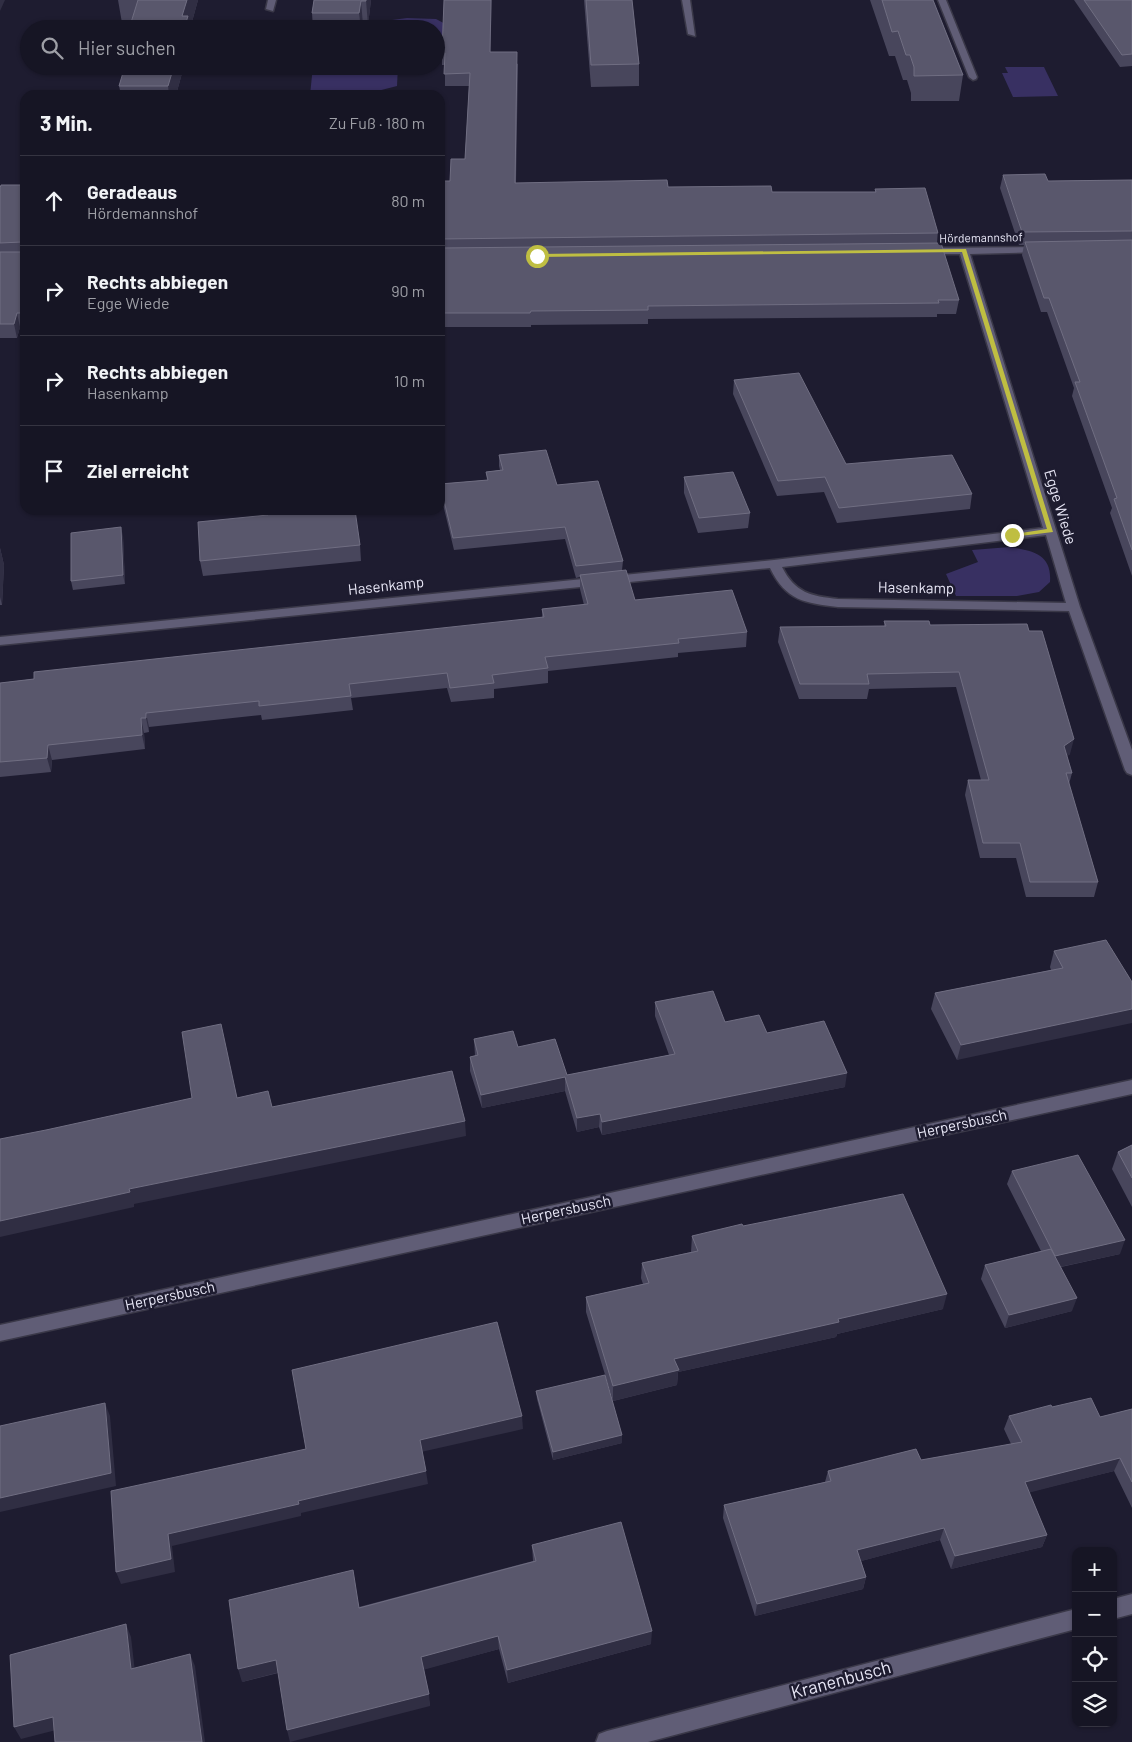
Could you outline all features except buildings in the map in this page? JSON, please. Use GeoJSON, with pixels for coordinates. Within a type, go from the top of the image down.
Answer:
{"type":"FeatureCollection","features":[{"type":"Feature","properties":{"kind":"street"},"geometry":{"type":"LineString","coordinates":[[686,0],[692,34]]}},
{"type":"Feature","properties":{"kind":"street"},"geometry":{"type":"LineString","coordinates":[[942,0],[973,77]]}},
{"type":"Feature","properties":{"kind":"street","name":"Egge Wiede"},"geometry":{"type":"LineString","coordinates":[[964,250],[1074,607],[1132,770]]}},
{"type":"Feature","properties":{"kind":"street","name":"Hördemannshof"},"geometry":{"type":"LineString","coordinates":[[915,251],[1053,250]]}},
{"type":"Feature","properties":{"kind":"street","name":"Hasenkamp"},"geometry":{"type":"LineString","coordinates":[[0,641],[774,564],[1051,531]]}},
{"type":"Feature","properties":{"kind":"street","name":"Hasenkamp"},"geometry":{"type":"LineString","coordinates":[[774,564],[783,582],[807,599],[838,603],[1074,607]]}},
{"type":"Feature","properties":{"kind":"street","name":"Herpersbusch"},"geometry":{"type":"LineString","coordinates":[[0,1333],[1132,1087]]}},
{"type":"Feature","properties":{"kind":"street"},"geometry":{"type":"LineString","coordinates":[[1117,1608],[1132,1604]]}},
{"type":"Feature","properties":{"kind":"street","name":"Kranenbusch"},"geometry":{"type":"LineString","coordinates":[[607,1742],[1072,1620]]}},
{"type":"Feature","properties":{"kind":"shaded area"},"geometry":{"type":"Polygon","coordinates":[[[407,18],[438,20],[392,20],[407,18]]]}},
{"type":"Feature","properties":{"kind":"shaded area"},"geometry":{"type":"Polygon","coordinates":[[[445,24],[466,35],[445,35],[445,24]]]}},
{"type":"Feature","properties":{"kind":"shaded area"},"geometry":{"type":"Polygon","coordinates":[[[1005,67],[1044,67],[1058,96],[1013,97],[1002,73],[1008,73],[1005,67]]]}},
{"type":"Feature","properties":{"kind":"shaded area"},"geometry":{"type":"Polygon","coordinates":[[[312,75],[398,75],[397,86],[381,90],[311,90],[312,75]]]}},
{"type":"Feature","properties":{"kind":"shaded area"},"geometry":{"type":"Polygon","coordinates":[[[1010,547],[1033,552],[1044,560],[1048,565],[1050,582],[1039,592],[1017,596],[956,596],[946,574],[978,562],[972,550],[1010,547]]]}},
{"type":"Feature","properties":{"kind":"route"},"geometry":{"type":"LineString","coordinates":[[537,256],[964,250],[1051,531],[1012,535]]}}]}
